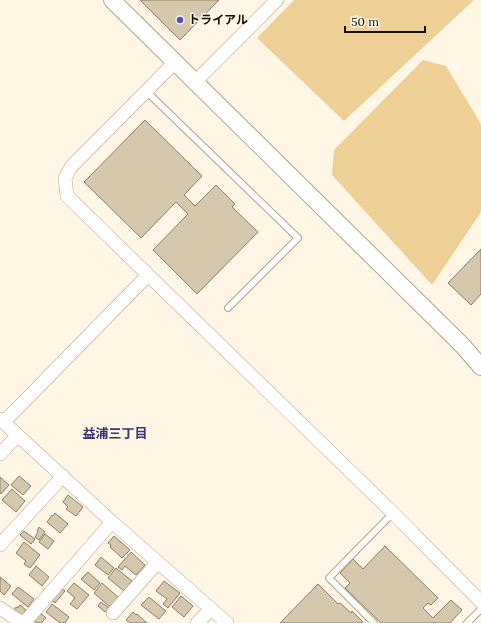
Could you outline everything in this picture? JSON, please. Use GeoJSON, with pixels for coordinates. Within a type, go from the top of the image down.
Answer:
{"type":"FeatureCollection","features":[{"type":"Feature","properties":{"kind":"street"},"geometry":{"type":"LineString","coordinates":[[112,0],[462,345],[481,367]]}},
{"type":"Feature","properties":{"kind":"street"},"geometry":{"type":"LineString","coordinates":[[195,82],[277,0]]}},
{"type":"Feature","properties":{"kind":"street"},"geometry":{"type":"LineString","coordinates":[[175,62],[70,167],[66,178],[67,196],[393,513],[481,602]]}},
{"type":"Feature","properties":{"kind":"street"},"geometry":{"type":"LineString","coordinates":[[148,275],[2,421],[112,522],[227,623]]}},
{"type":"Feature","properties":{"kind":"street"},"geometry":{"type":"LineString","coordinates":[[0,454],[18,435]]}},
{"type":"Feature","properties":{"kind":"street"},"geometry":{"type":"LineString","coordinates":[[0,545],[63,476]]}},
{"type":"Feature","properties":{"kind":"street"},"geometry":{"type":"LineString","coordinates":[[0,608],[23,623],[112,522]]}},
{"type":"Feature","properties":{"kind":"street"},"geometry":{"type":"LineString","coordinates":[[114,613],[158,562]]}},
{"type":"Feature","properties":{"kind":"street"},"geometry":{"type":"LineString","coordinates":[[197,623],[211,609]]}},
{"type":"Feature","properties":{"kind":"lane"},"geometry":{"type":"LineString","coordinates":[[146,91],[298,238],[228,308]]}},
{"type":"Feature","properties":{"kind":"lane"},"geometry":{"type":"LineString","coordinates":[[374,623],[329,578],[393,513]]}},
{"type":"Feature","properties":{"kind":"lane"},"geometry":{"type":"LineString","coordinates":[[467,623],[481,609]]}},
{"type":"Feature","properties":{"kind":"shaded area"},"geometry":{"type":"Polygon","coordinates":[[[294,0],[474,0],[344,121],[257,38],[294,0]]]}},
{"type":"Feature","properties":{"kind":"shaded area"},"geometry":{"type":"Polygon","coordinates":[[[423,60],[446,66],[481,124],[481,212],[432,285],[332,175],[334,150],[423,60]]]}},
{"type":"Feature","properties":{"kind":"building","name":"トライアル"},"geometry":{"type":"Polygon","coordinates":[[[140,0],[219,0],[180,40],[140,0]]]}},
{"type":"Feature","properties":{"kind":"building"},"geometry":{"type":"Polygon","coordinates":[[[145,120],[202,176],[184,195],[195,206],[216,185],[235,204],[232,207],[258,232],[197,294],[153,250],[188,214],[176,202],[141,238],[84,182],[145,120]]]}},
{"type":"Feature","properties":{"kind":"building"},"geometry":{"type":"Polygon","coordinates":[[[481,249],[481,294],[471,305],[448,283],[481,249]]]}},
{"type":"Feature","properties":{"kind":"building"},"geometry":{"type":"Polygon","coordinates":[[[19,476],[31,486],[23,495],[11,485],[19,476]]]}},
{"type":"Feature","properties":{"kind":"building"},"geometry":{"type":"Polygon","coordinates":[[[0,477],[9,485],[1,494],[0,493],[0,477]]]}},
{"type":"Feature","properties":{"kind":"building"},"geometry":{"type":"Polygon","coordinates":[[[12,489],[25,501],[16,512],[2,500],[12,489]]]}},
{"type":"Feature","properties":{"kind":"building"},"geometry":{"type":"Polygon","coordinates":[[[68,495],[83,507],[76,516],[66,509],[68,507],[63,502],[68,495]]]}},
{"type":"Feature","properties":{"kind":"building"},"geometry":{"type":"Polygon","coordinates":[[[55,513],[68,524],[60,533],[47,522],[55,513]]]}},
{"type":"Feature","properties":{"kind":"building"},"geometry":{"type":"Polygon","coordinates":[[[39,527],[45,532],[39,540],[35,537],[39,527]]]}},
{"type":"Feature","properties":{"kind":"building"},"geometry":{"type":"Polygon","coordinates":[[[24,531],[35,539],[31,544],[20,535],[24,531]]]}},
{"type":"Feature","properties":{"kind":"building"},"geometry":{"type":"Polygon","coordinates":[[[45,534],[54,541],[48,549],[39,542],[45,534]]]}},
{"type":"Feature","properties":{"kind":"building"},"geometry":{"type":"Polygon","coordinates":[[[114,536],[130,550],[122,558],[110,547],[111,545],[108,543],[114,536]]]}},
{"type":"Feature","properties":{"kind":"building"},"geometry":{"type":"Polygon","coordinates":[[[24,542],[40,555],[30,568],[24,564],[26,561],[16,553],[24,542]]]}},
{"type":"Feature","properties":{"kind":"building"},"geometry":{"type":"Polygon","coordinates":[[[385,546],[438,598],[431,605],[428,603],[423,608],[433,618],[451,600],[462,610],[450,623],[381,623],[345,588],[350,583],[340,573],[353,559],[363,569],[385,546]]]}},
{"type":"Feature","properties":{"kind":"building"},"geometry":{"type":"Polygon","coordinates":[[[131,552],[145,565],[136,575],[125,566],[122,570],[118,567],[131,552]]]}},
{"type":"Feature","properties":{"kind":"building"},"geometry":{"type":"Polygon","coordinates":[[[101,557],[114,568],[108,575],[95,565],[101,557]]]}},
{"type":"Feature","properties":{"kind":"building"},"geometry":{"type":"Polygon","coordinates":[[[36,566],[49,577],[42,586],[29,575],[36,566]]]}},
{"type":"Feature","properties":{"kind":"building"},"geometry":{"type":"Polygon","coordinates":[[[116,568],[132,581],[124,591],[108,578],[116,568]]]}},
{"type":"Feature","properties":{"kind":"building"},"geometry":{"type":"Polygon","coordinates":[[[88,572],[100,583],[94,590],[81,579],[88,572]]]}},
{"type":"Feature","properties":{"kind":"building"},"geometry":{"type":"Polygon","coordinates":[[[0,577],[11,586],[4,595],[0,591],[0,577]]]}},
{"type":"Feature","properties":{"kind":"building"},"geometry":{"type":"Polygon","coordinates":[[[164,581],[180,593],[168,608],[163,604],[167,599],[156,591],[164,581]]]}},
{"type":"Feature","properties":{"kind":"building"},"geometry":{"type":"Polygon","coordinates":[[[74,583],[89,595],[77,609],[70,604],[75,598],[67,591],[74,583]]]}},
{"type":"Feature","properties":{"kind":"building"},"geometry":{"type":"Polygon","coordinates":[[[102,583],[119,598],[111,608],[94,593],[102,583]]]}},
{"type":"Feature","properties":{"kind":"building"},"geometry":{"type":"Polygon","coordinates":[[[318,584],[338,604],[340,603],[351,613],[352,611],[363,622],[280,623],[318,584]]]}},
{"type":"Feature","properties":{"kind":"building"},"geometry":{"type":"Polygon","coordinates":[[[18,587],[34,599],[28,607],[12,594],[18,587]]]}},
{"type":"Feature","properties":{"kind":"building"},"geometry":{"type":"Polygon","coordinates":[[[61,588],[65,591],[55,603],[51,600],[61,588]]]}},
{"type":"Feature","properties":{"kind":"building"},"geometry":{"type":"Polygon","coordinates":[[[181,596],[193,606],[184,617],[172,607],[181,596]]]}},
{"type":"Feature","properties":{"kind":"building"},"geometry":{"type":"Polygon","coordinates":[[[149,597],[166,611],[159,619],[141,605],[149,597]]]}},
{"type":"Feature","properties":{"kind":"building"},"geometry":{"type":"Polygon","coordinates":[[[101,602],[109,608],[105,612],[98,606],[101,602]]]}},
{"type":"Feature","properties":{"kind":"building"},"geometry":{"type":"Polygon","coordinates":[[[52,604],[69,617],[65,623],[60,623],[46,612],[52,604]]]}},
{"type":"Feature","properties":{"kind":"building"},"geometry":{"type":"Polygon","coordinates":[[[20,605],[26,610],[22,616],[14,611],[16,607],[18,608],[20,605]]]}},
{"type":"Feature","properties":{"kind":"building"},"geometry":{"type":"Polygon","coordinates":[[[39,612],[46,618],[41,623],[37,623],[33,620],[39,612]]]}},
{"type":"Feature","properties":{"kind":"building"},"geometry":{"type":"Polygon","coordinates":[[[133,612],[147,623],[130,623],[126,620],[133,612]]]}},
{"type":"Feature","properties":{"kind":"place","name":"トライアル"},"geometry":{"type":"Point","coordinates":[180,20]}},
{"type":"Feature","properties":{"kind":"district","name":"益浦三丁目"},"geometry":{"type":"Point","coordinates":[115,433]}}]}
